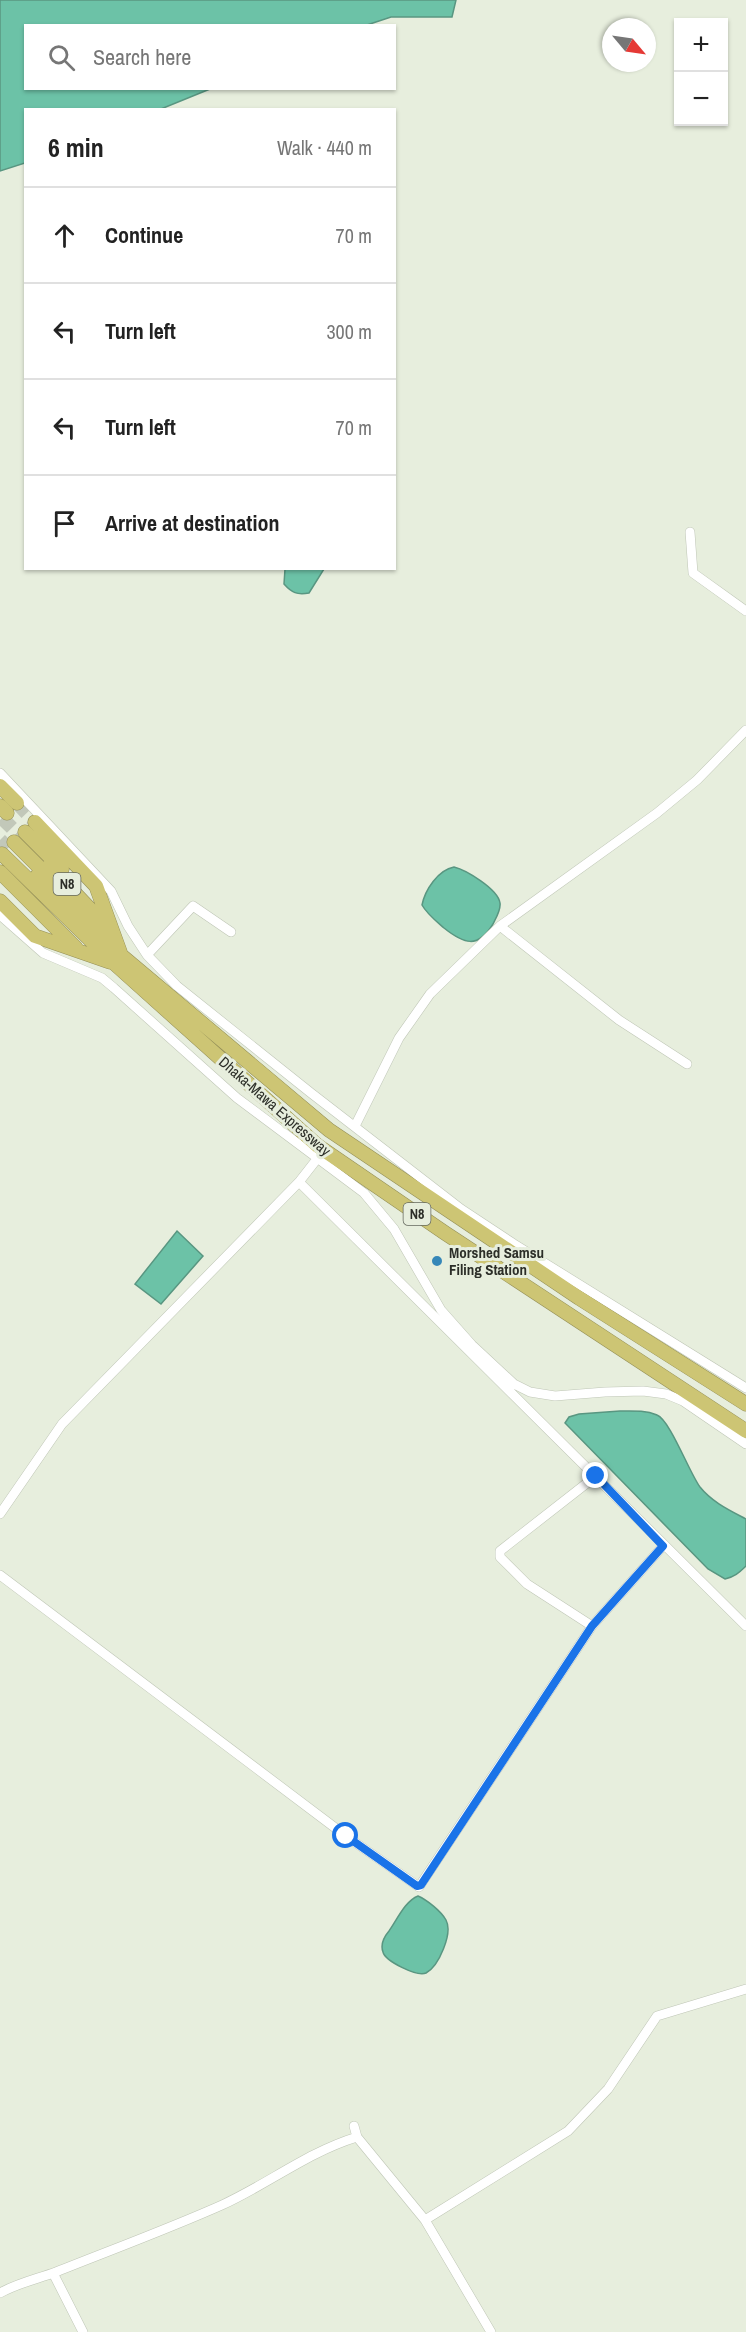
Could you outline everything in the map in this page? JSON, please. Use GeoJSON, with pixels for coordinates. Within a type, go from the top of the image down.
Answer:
{"type":"FeatureCollection","features":[{"type":"Feature","properties":{"kind":"highway"},"geometry":{"type":"LineString","coordinates":[[0,786],[6,811]]}},
{"type":"Feature","properties":{"kind":"highway"},"geometry":{"type":"LineString","coordinates":[[0,795],[6,811]]}},
{"type":"Feature","properties":{"kind":"highway","name":"Dhaka-Mawa Expressway"},"geometry":{"type":"LineString","coordinates":[[17,841],[104,908],[117,949]]}},
{"type":"Feature","properties":{"kind":"highway","name":"Dhaka-Mawa Expressway"},"geometry":{"type":"LineString","coordinates":[[17,841],[117,949],[318,1146],[530,1290],[746,1431]]}},
{"type":"Feature","properties":{"kind":"highway","name":"Dhaka-Mawa Expressway"},"geometry":{"type":"LineString","coordinates":[[17,841],[117,949],[329,1130],[569,1292],[746,1404]]}},
{"type":"Feature","properties":{"kind":"highway","name":"Dhaka-Mawa Expressway"},"geometry":{"type":"LineString","coordinates":[[17,841],[94,957]]}},
{"type":"Feature","properties":{"kind":"highway","name":"Dhaka-Mawa Expressway"},"geometry":{"type":"LineString","coordinates":[[0,872],[80,951]]}},
{"type":"Feature","properties":{"kind":"highway","name":"Dhaka-Mawa Expressway"},"geometry":{"type":"LineString","coordinates":[[0,882],[54,943]]}},
{"type":"Feature","properties":{"kind":"highway","name":"Dhaka-Mawa Expressway"},"geometry":{"type":"LineString","coordinates":[[0,893],[54,943]]}},
{"type":"Feature","properties":{"kind":"highway","name":"Dhaka-Mawa Expressway"},"geometry":{"type":"LineString","coordinates":[[0,901],[35,936],[94,957],[117,949]]}},
{"type":"Feature","properties":{"kind":"street"},"geometry":{"type":"LineString","coordinates":[[690,532],[693,573],[746,611]]}},
{"type":"Feature","properties":{"kind":"street"},"geometry":{"type":"LineString","coordinates":[[355,1126],[399,1038],[430,994],[500,926],[657,813],[697,780],[746,730]]}},
{"type":"Feature","properties":{"kind":"street"},"geometry":{"type":"LineString","coordinates":[[0,773],[111,891],[128,926],[147,955],[177,986],[461,1209],[746,1388]]}},
{"type":"Feature","properties":{"kind":"street"},"geometry":{"type":"LineString","coordinates":[[147,955],[193,906],[231,932]]}},
{"type":"Feature","properties":{"kind":"street"},"geometry":{"type":"LineString","coordinates":[[0,915],[43,953],[102,978],[237,1098],[317,1159],[341,1174],[378,1208],[394,1229],[441,1310],[472,1346],[514,1384],[530,1392],[555,1396],[643,1391],[666,1394],[683,1401],[746,1444]]}},
{"type":"Feature","properties":{"kind":"street"},"geometry":{"type":"LineString","coordinates":[[500,926],[620,1020],[687,1064]]}},
{"type":"Feature","properties":{"kind":"street"},"geometry":{"type":"LineString","coordinates":[[0,1514],[62,1424],[299,1182],[317,1159]]}},
{"type":"Feature","properties":{"kind":"street"},"geometry":{"type":"LineString","coordinates":[[299,1182],[746,1626]]}},
{"type":"Feature","properties":{"kind":"street"},"geometry":{"type":"LineString","coordinates":[[592,1626],[527,1584],[499,1554],[596,1476]]}},
{"type":"Feature","properties":{"kind":"street"},"geometry":{"type":"LineString","coordinates":[[0,1575],[346,1836],[419,1887],[592,1626],[663,1546]]}},
{"type":"Feature","properties":{"kind":"street"},"geometry":{"type":"LineString","coordinates":[[425,2220],[568,2131],[608,2089],[657,2016],[746,1989]]}},
{"type":"Feature","properties":{"kind":"street"},"geometry":{"type":"LineString","coordinates":[[354,2126],[357,2137],[425,2220],[491,2332]]}},
{"type":"Feature","properties":{"kind":"street"},"geometry":{"type":"LineString","coordinates":[[0,2293],[16,2284],[53,2272],[224,2204],[303,2159],[335,2144],[357,2137]]}},
{"type":"Feature","properties":{"kind":"street"},"geometry":{"type":"LineString","coordinates":[[53,2272],[83,2332]]}},
{"type":"Feature","properties":{"kind":"shaded area"},"geometry":{"type":"Polygon","coordinates":[[[0,0],[456,0],[452,17],[391,17],[370,24],[24,24],[24,90],[208,90],[163,108],[24,108],[24,163],[0,171],[0,0]]]}},
{"type":"Feature","properties":{"kind":"shaded area"},"geometry":{"type":"Polygon","coordinates":[[[285,570],[323,570],[309,593],[295,593],[284,584],[285,570]]]}},
{"type":"Feature","properties":{"kind":"shaded area"},"geometry":{"type":"Polygon","coordinates":[[[454,867],[488,886],[500,903],[493,924],[482,937],[476,940],[458,938],[432,917],[422,905],[426,893],[438,876],[454,867]]]}},
{"type":"Feature","properties":{"kind":"shaded area"},"geometry":{"type":"Polygon","coordinates":[[[177,1231],[203,1256],[161,1304],[135,1284],[177,1231]]]}},
{"type":"Feature","properties":{"kind":"shaded area"},"geometry":{"type":"Polygon","coordinates":[[[620,1411],[648,1412],[662,1419],[668,1426],[700,1487],[715,1501],[746,1519],[746,1566],[739,1573],[725,1579],[708,1569],[565,1423],[569,1417],[579,1414],[620,1411]]]}},
{"type":"Feature","properties":{"kind":"shaded area"},"geometry":{"type":"Polygon","coordinates":[[[418,1896],[444,1917],[448,1926],[446,1941],[440,1957],[431,1969],[422,1974],[389,1960],[382,1946],[384,1938],[402,1911],[413,1898],[418,1896]]]}},
{"type":"Feature","properties":{"kind":"tunnel"},"geometry":{"type":"LineString","coordinates":[[17,803],[35,822]]}},
{"type":"Feature","properties":{"kind":"tunnel"},"geometry":{"type":"LineString","coordinates":[[2,818],[20,836]]}},
{"type":"Feature","properties":{"kind":"tunnel"},"geometry":{"type":"LineString","coordinates":[[0,840],[8,848]]}},
{"type":"Feature","properties":{"kind":"place","name":"Morshed Samsu Filing Station"},"geometry":{"type":"Point","coordinates":[437,1261]}},
{"type":"Feature","properties":{"kind":"route"},"geometry":{"type":"LineString","coordinates":[[346,1836],[419,1887],[592,1626],[663,1546],[596,1476]]}}]}
